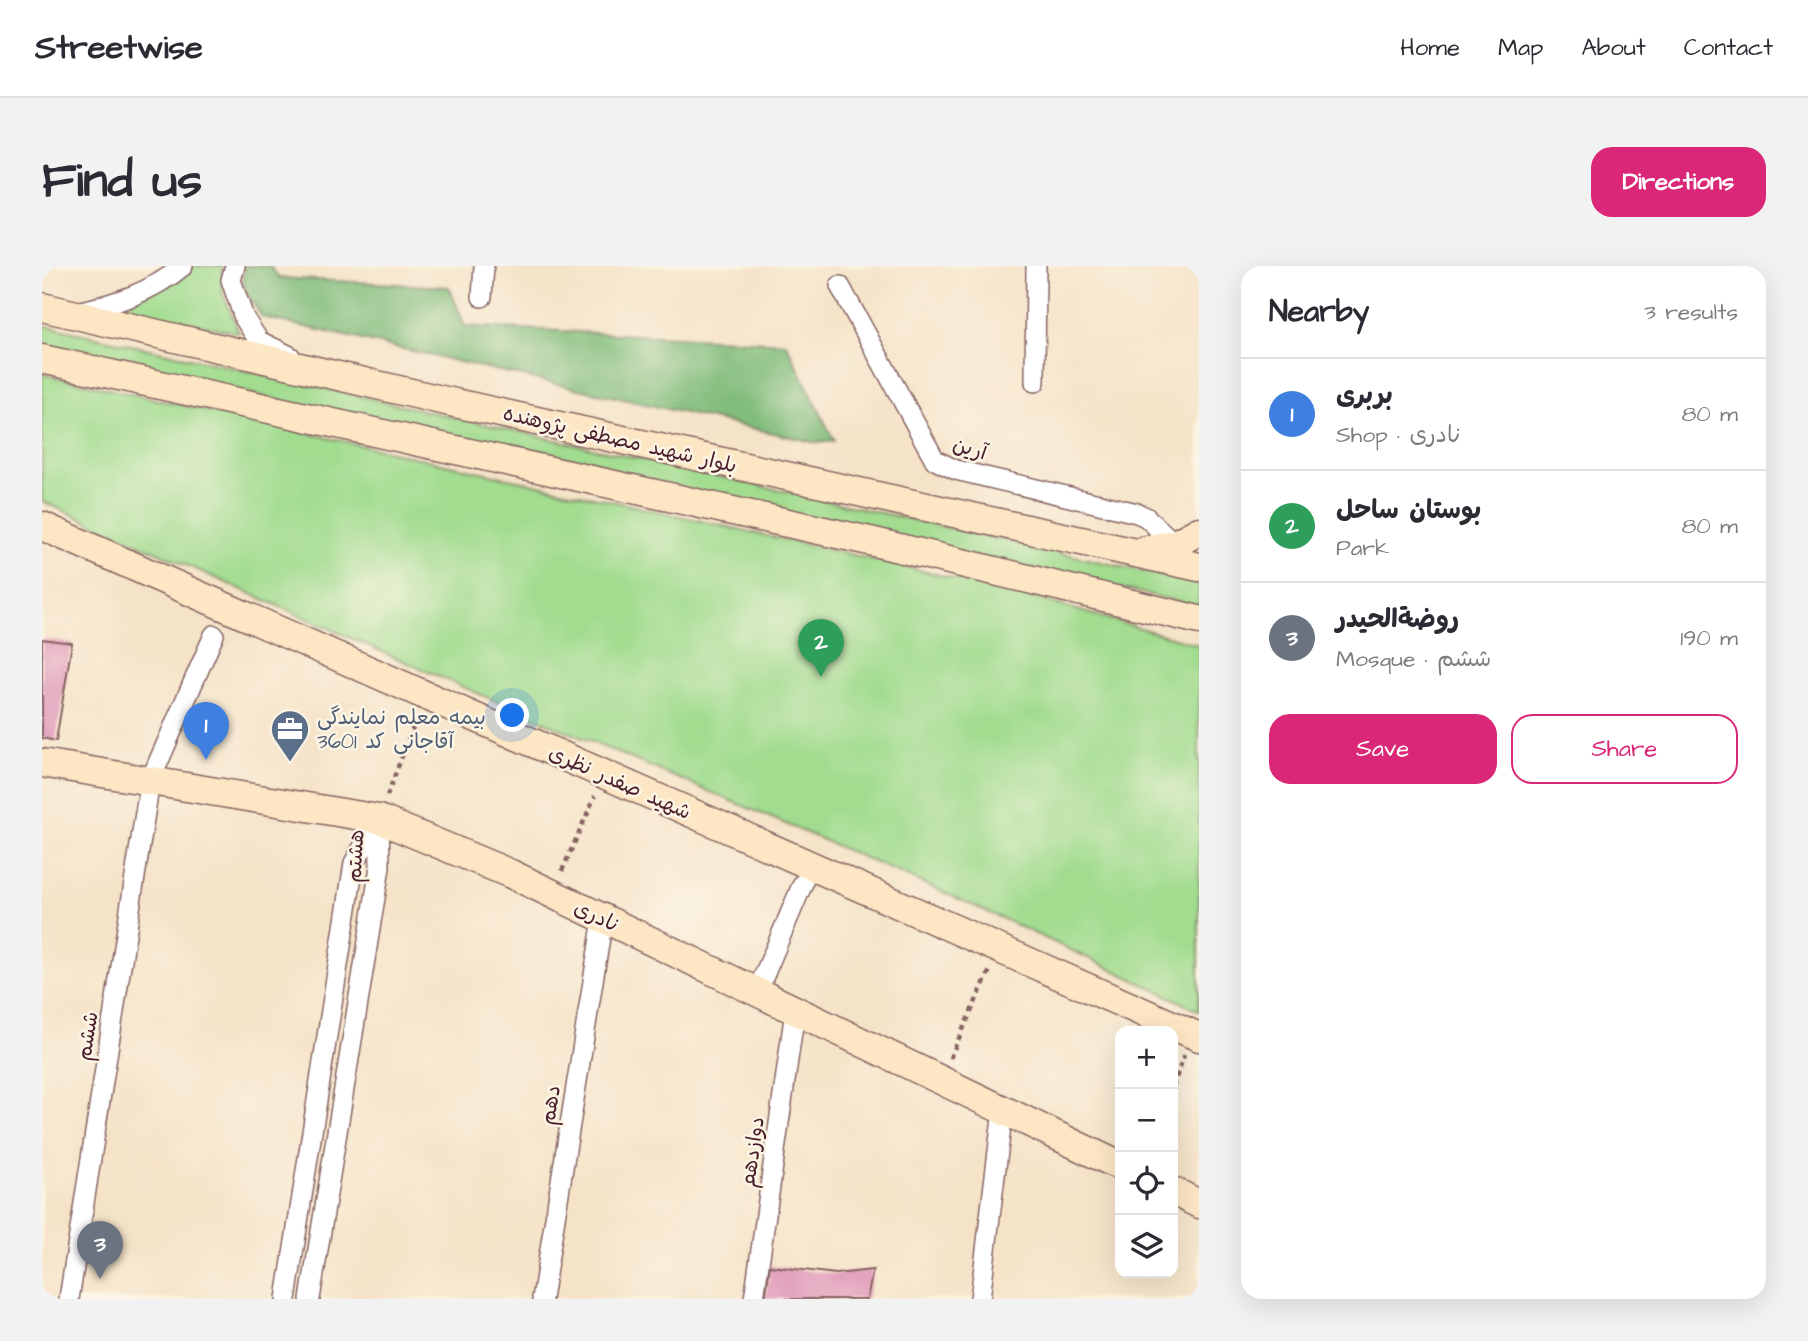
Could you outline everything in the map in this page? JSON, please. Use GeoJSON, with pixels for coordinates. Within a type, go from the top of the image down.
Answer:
{"type":"FeatureCollection","features":[{"type":"Feature","properties":{"kind":"street"},"geometry":{"type":"LineString","coordinates":[[74,313],[112,304],[139,293],[183,266]]}},
{"type":"Feature","properties":{"kind":"street"},"geometry":{"type":"LineString","coordinates":[[235,266],[231,280],[244,318],[259,341],[312,368]]}},
{"type":"Feature","properties":{"kind":"street"},"geometry":{"type":"LineString","coordinates":[[482,297],[484,266]]}},
{"type":"Feature","properties":{"kind":"street"},"geometry":{"type":"LineString","coordinates":[[1035,382],[1036,266]]}},
{"type":"Feature","properties":{"kind":"street","name":"آرین"},"geometry":{"type":"LineString","coordinates":[[840,286],[935,460],[956,470],[1137,513],[1146,517],[1175,544]]}},
{"type":"Feature","properties":{"kind":"street","name":"بلوار شهید مصطفی پژوهنده"},"geometry":{"type":"LineString","coordinates":[[42,307],[437,399],[1199,567]]}},
{"type":"Feature","properties":{"kind":"street"},"geometry":{"type":"LineString","coordinates":[[42,359],[874,542],[1199,620]]}},
{"type":"Feature","properties":{"kind":"street","name":"شهید صفدر نظری"},"geometry":{"type":"LineString","coordinates":[[42,526],[1195,1036]]}},
{"type":"Feature","properties":{"kind":"street"},"geometry":{"type":"LineString","coordinates":[[1135,552],[1175,544],[1199,531]]}},
{"type":"Feature","properties":{"kind":"street","name":"ششم"},"geometry":{"type":"LineString","coordinates":[[69,1299],[150,781],[214,635]]}},
{"type":"Feature","properties":{"kind":"street","name":"نادری"},"geometry":{"type":"LineString","coordinates":[[42,763],[379,819],[511,874],[1115,1164]]}},
{"type":"Feature","properties":{"kind":"street","name":"هشتم"},"geometry":{"type":"LineString","coordinates":[[286,1299],[354,863],[379,819]]}},
{"type":"Feature","properties":{"kind":"street","name":"هشتم"},"geometry":{"type":"LineString","coordinates":[[310,1299],[380,867],[379,819]]}},
{"type":"Feature","properties":{"kind":"street"},"geometry":{"type":"LineString","coordinates":[[757,992],[803,883]]}},
{"type":"Feature","properties":{"kind":"street","name":"دهم"},"geometry":{"type":"LineString","coordinates":[[542,1299],[603,919]]}},
{"type":"Feature","properties":{"kind":"street","name":"دوازدهم"},"geometry":{"type":"LineString","coordinates":[[754,1299],[795,1011]]}},
{"type":"Feature","properties":{"kind":"street"},"geometry":{"type":"LineString","coordinates":[[980,1299],[1003,1110]]}},
{"type":"Feature","properties":{"kind":"street"},"geometry":{"type":"LineString","coordinates":[[1178,1194],[1199,1204]]}},
{"type":"Feature","properties":{"kind":"path"},"geometry":{"type":"LineString","coordinates":[[379,819],[425,695]]}},
{"type":"Feature","properties":{"kind":"path"},"geometry":{"type":"LineString","coordinates":[[552,894],[605,775]]}},
{"type":"Feature","properties":{"kind":"path"},"geometry":{"type":"LineString","coordinates":[[940,1080],[998,950]]}},
{"type":"Feature","properties":{"kind":"path"},"geometry":{"type":"LineString","coordinates":[[1178,1075],[1195,1036]]}},
{"type":"Feature","properties":{"kind":"green space"},"geometry":{"type":"Polygon","coordinates":[[[193,266],[222,266],[223,294],[239,333],[121,308],[193,266]]]}},
{"type":"Feature","properties":{"kind":"green space"},"geometry":{"type":"Polygon","coordinates":[[[244,266],[270,266],[279,278],[449,287],[465,326],[786,343],[834,441],[817,443],[262,317],[245,287],[244,266]]]}},
{"type":"Feature","properties":{"kind":"green space"},"geometry":{"type":"Polygon","coordinates":[[[42,325],[1199,584],[1199,606],[42,347],[42,325]]]}},
{"type":"Feature","properties":{"kind":"green space"},"geometry":{"type":"Polygon","coordinates":[[[42,374],[880,561],[1028,596],[1199,645],[1199,1011],[946,894],[459,685],[42,501],[42,374]]]}},
{"type":"Feature","properties":{"kind":"building"},"geometry":{"type":"Polygon","coordinates":[[[42,639],[72,643],[56,741],[42,738],[42,639]]]}},
{"type":"Feature","properties":{"kind":"building"},"geometry":{"type":"Polygon","coordinates":[[[770,1266],[836,1274],[873,1270],[867,1299],[765,1299],[770,1266]]]}},
{"type":"Feature","properties":{"kind":"place","name":"بوستان ساحل"},"geometry":{"type":"Point","coordinates":[821,677]}},
{"type":"Feature","properties":{"kind":"place","name":"بربری"},"geometry":{"type":"Point","coordinates":[206,760]}},
{"type":"Feature","properties":{"kind":"place","name":"بیمه معلم نمایندگی آقاجانی کد 3601"},"geometry":{"type":"Point","coordinates":[290,763]}},
{"type":"Feature","properties":{"kind":"place","name":"روضةالحیدر"},"geometry":{"type":"Point","coordinates":[100,1279]}}]}
